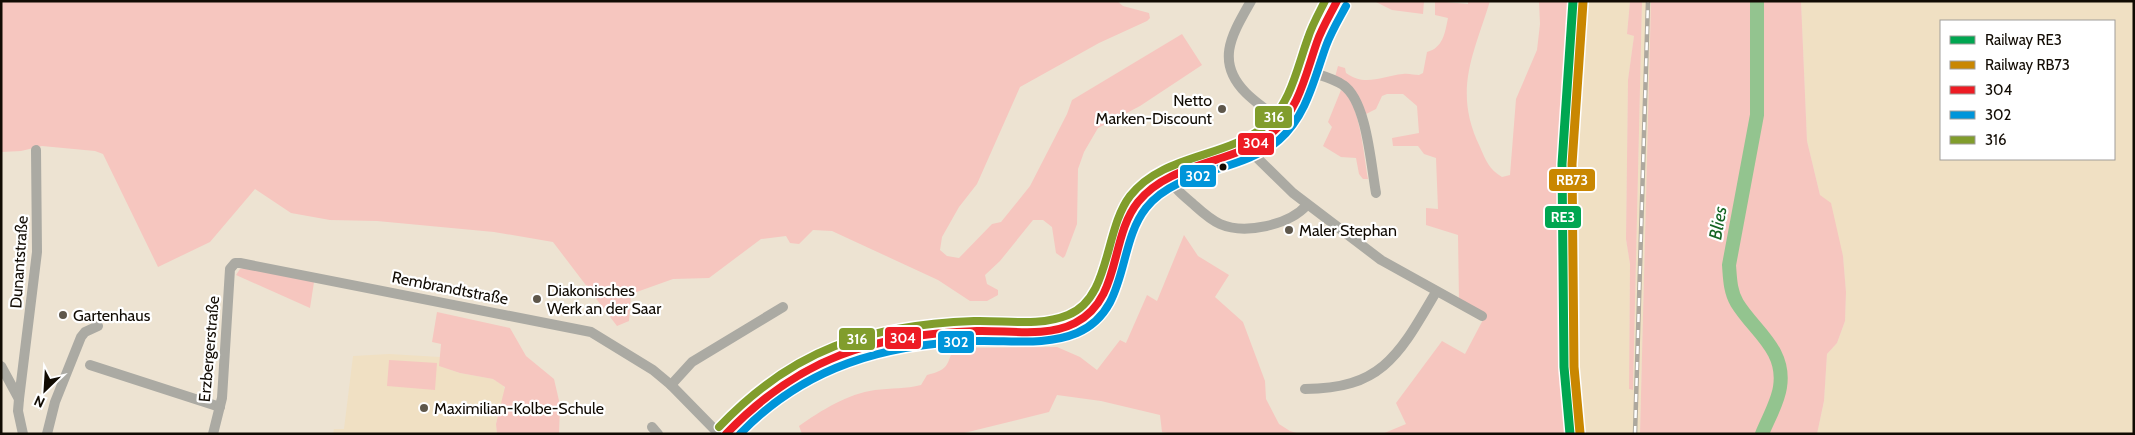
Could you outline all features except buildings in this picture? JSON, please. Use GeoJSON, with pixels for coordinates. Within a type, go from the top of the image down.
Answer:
{"type":"FeatureCollection","features":[{"type":"Feature","properties":{"kind":"main road"},"geometry":{"type":"LineString","coordinates":[[726,434],[747,411],[784,382],[812,364],[850,350],[919,334],[947,331],[1040,330],[1058,328],[1077,322],[1091,313],[1101,298],[1137,204],[1150,188],[1170,177],[1248,149],[1281,124],[1294,107],[1318,40],[1337,1]]}},
{"type":"Feature","properties":{"kind":"street"},"geometry":{"type":"LineString","coordinates":[[1251,1],[1239,22],[1229,50],[1232,71],[1246,94],[1281,124]]}},
{"type":"Feature","properties":{"kind":"street"},"geometry":{"type":"LineString","coordinates":[[1308,71],[1344,85],[1353,95],[1362,119],[1376,193]]}},
{"type":"Feature","properties":{"kind":"street"},"geometry":{"type":"LineString","coordinates":[[1248,149],[1256,160],[1307,204],[1381,260],[1482,316]]}},
{"type":"Feature","properties":{"kind":"street","name":"Dunantstraße"},"geometry":{"type":"LineString","coordinates":[[23,434],[18,411],[37,252],[36,150]]}},
{"type":"Feature","properties":{"kind":"street"},"geometry":{"type":"LineString","coordinates":[[1170,177],[1178,191],[1209,218],[1231,228],[1282,223],[1294,217],[1307,204]]}},
{"type":"Feature","properties":{"kind":"street","name":"Rembrandtstraße"},"geometry":{"type":"LineString","coordinates":[[231,266],[240,263],[583,329],[600,336],[636,357],[671,385],[719,434]]}},
{"type":"Feature","properties":{"kind":"street","name":"Erzbergerstraße"},"geometry":{"type":"LineString","coordinates":[[212,434],[220,407],[231,266]]}},
{"type":"Feature","properties":{"kind":"street"},"geometry":{"type":"LineString","coordinates":[[1305,389],[1347,386],[1378,370],[1406,341],[1436,292]]}},
{"type":"Feature","properties":{"kind":"street"},"geometry":{"type":"LineString","coordinates":[[671,385],[692,362],[783,307]]}},
{"type":"Feature","properties":{"kind":"street"},"geometry":{"type":"LineString","coordinates":[[48,434],[55,402],[81,337],[98,326]]}},
{"type":"Feature","properties":{"kind":"street"},"geometry":{"type":"LineString","coordinates":[[90,365],[220,407]]}},
{"type":"Feature","properties":{"kind":"street"},"geometry":{"type":"LineString","coordinates":[[1,366],[19,399]]}},
{"type":"Feature","properties":{"kind":"shaded area"},"geometry":{"type":"Polygon","coordinates":[[[1,1],[1117,1],[1123,6],[1149,13],[1150,18],[1147,21],[1099,43],[1020,87],[977,184],[959,207],[942,237],[940,250],[947,256],[959,258],[992,224],[1001,222],[1030,186],[1067,114],[1072,100],[1182,34],[1202,65],[1140,106],[1098,128],[1084,152],[1078,169],[1077,224],[1065,256],[1063,258],[1056,253],[1052,227],[1043,220],[1033,220],[1000,261],[985,275],[987,284],[998,290],[998,295],[987,301],[970,301],[938,280],[832,231],[813,230],[799,244],[790,243],[786,236],[761,239],[709,278],[673,279],[631,294],[629,321],[617,326],[553,242],[494,232],[377,221],[330,220],[291,213],[255,189],[210,242],[158,267],[103,154],[95,151],[42,146],[21,151],[1,152],[1,1]]]}},
{"type":"Feature","properties":{"kind":"shaded area"},"geometry":{"type":"Polygon","coordinates":[[[1374,1],[1424,1],[1423,14],[1392,10],[1374,1]]]}},
{"type":"Feature","properties":{"kind":"shaded area"},"geometry":{"type":"Polygon","coordinates":[[[1435,1],[1468,4],[1468,1],[1490,1],[1472,57],[1467,91],[1468,108],[1472,127],[1484,156],[1491,168],[1502,177],[1510,175],[1516,99],[1537,50],[1540,24],[1539,1],[1569,1],[1560,142],[1558,212],[1560,358],[1566,434],[1382,434],[1406,424],[1396,403],[1442,341],[1465,354],[1485,316],[1459,302],[1458,235],[1426,225],[1426,208],[1438,209],[1436,158],[1424,154],[1418,146],[1393,146],[1392,138],[1419,133],[1417,106],[1403,94],[1387,94],[1382,96],[1376,109],[1366,114],[1335,77],[1338,66],[1345,68],[1346,73],[1353,77],[1367,80],[1423,73],[1427,52],[1437,47],[1440,43],[1448,18],[1435,15],[1435,1]]]}},
{"type":"Feature","properties":{"kind":"shaded area"},"geometry":{"type":"Polygon","coordinates":[[[1569,1],[1630,1],[1627,34],[1634,36],[1628,80],[1626,239],[1630,264],[1629,389],[1633,390],[1642,1],[1651,1],[1640,434],[1566,434],[1560,367],[1557,208],[1559,142],[1569,1]]]}},
{"type":"Feature","properties":{"kind":"shaded area"},"geometry":{"type":"Polygon","coordinates":[[[1630,1],[1642,1],[1633,390],[1629,389],[1630,264],[1626,239],[1628,80],[1634,36],[1627,34],[1630,1]]]}},
{"type":"Feature","properties":{"kind":"shaded area"},"geometry":{"type":"Polygon","coordinates":[[[1651,1],[1801,1],[1807,141],[1820,195],[1831,203],[1843,256],[1846,292],[1845,321],[1837,343],[1827,354],[1824,401],[1817,434],[1640,434],[1651,1]]]}},
{"type":"Feature","properties":{"kind":"shaded area"},"geometry":{"type":"Polygon","coordinates":[[[1801,1],[2134,1],[2134,434],[1817,434],[1824,401],[1827,354],[1837,343],[1845,321],[1846,292],[1843,256],[1820,195],[1807,141],[1801,1]]]}},
{"type":"Feature","properties":{"kind":"shaded area"},"geometry":{"type":"Polygon","coordinates":[[[1341,90],[1353,105],[1357,117],[1368,179],[1363,179],[1359,174],[1356,158],[1341,157],[1323,146],[1332,127],[1328,122],[1341,90]]]}},
{"type":"Feature","properties":{"kind":"shaded area"},"geometry":{"type":"Polygon","coordinates":[[[1184,235],[1198,256],[1229,275],[1215,297],[1243,322],[1265,381],[1266,399],[1279,424],[1290,431],[1300,434],[1172,434],[1162,432],[1160,415],[1101,401],[1057,395],[1049,412],[960,434],[802,434],[799,426],[845,399],[875,390],[921,385],[927,375],[945,367],[953,348],[1057,347],[1080,357],[1097,370],[1120,340],[1126,343],[1147,295],[1157,301],[1184,235]]]}},
{"type":"Feature","properties":{"kind":"shaded area"},"geometry":{"type":"Polygon","coordinates":[[[244,268],[314,282],[310,308],[236,275],[240,269],[244,268]]]}},
{"type":"Feature","properties":{"kind":"shaded area"},"geometry":{"type":"Polygon","coordinates":[[[437,312],[510,328],[526,356],[554,379],[560,405],[559,434],[497,434],[496,424],[505,387],[493,379],[460,373],[439,366],[441,344],[432,342],[437,312]]]}},
{"type":"Feature","properties":{"kind":"shaded area","name":"Maximilian-Kolbe-Schule"},"geometry":{"type":"Polygon","coordinates":[[[389,354],[440,357],[440,366],[460,373],[493,379],[503,385],[506,393],[496,423],[497,434],[333,434],[334,429],[344,429],[353,356],[389,354]]]}},
{"type":"Feature","properties":{"kind":"shaded area"},"geometry":{"type":"Polygon","coordinates":[[[389,360],[437,363],[435,390],[387,386],[389,360]]]}},
{"type":"Feature","properties":{"kind":"waterway","name":"Blies"},"geometry":{"type":"LineString","coordinates":[[1757,1],[1757,115],[1729,265],[1733,294],[1737,303],[1774,351],[1781,374],[1777,399],[1762,434]]}},
{"type":"Feature","properties":{"kind":"railway"},"geometry":{"type":"LineString","coordinates":[[1570,108],[1583,1]]}},
{"type":"Feature","properties":{"kind":"railway"},"geometry":{"type":"LineString","coordinates":[[1635,434],[1648,1]]}},
{"type":"Feature","properties":{"kind":"rail line","name":"RE3"},"geometry":{"type":"LineString","coordinates":[[1570,434],[1564,367],[1562,164],[1573,1]]}},
{"type":"Feature","properties":{"kind":"rail line","name":"RB73"},"geometry":{"type":"LineString","coordinates":[[1580,433],[1574,367],[1572,164],[1583,2]]}},
{"type":"Feature","properties":{"kind":"transit line","name":"316"},"geometry":{"type":"LineString","coordinates":[[719,427],[747,400],[775,378],[804,360],[834,346],[900,328],[974,321],[1045,321],[1068,315],[1082,306],[1092,294],[1100,279],[1115,227],[1122,210],[1130,196],[1144,182],[1177,164],[1250,136],[1275,116],[1287,96],[1312,28],[1325,1]]}},
{"type":"Feature","properties":{"kind":"transit line","name":"304"},"geometry":{"type":"LineString","coordinates":[[726,434],[754,408],[782,386],[810,369],[840,355],[872,345],[940,333],[977,331],[1039,332],[1064,328],[1075,323],[1090,312],[1101,299],[1108,284],[1129,217],[1138,202],[1167,178],[1239,152],[1272,133],[1281,124],[1295,102],[1319,37],[1337,1]]}},
{"type":"Feature","properties":{"kind":"transit line","name":"302"},"geometry":{"type":"LineString","coordinates":[[740,434],[765,411],[792,391],[819,375],[848,363],[910,347],[942,343],[1053,340],[1077,333],[1094,323],[1106,309],[1114,293],[1137,223],[1146,208],[1159,195],[1175,185],[1264,151],[1289,130],[1303,108],[1328,41],[1346,6]]}},
{"type":"Feature","properties":{"kind":"place","name":"Netto Marken-Discount"},"geometry":{"type":"Point","coordinates":[1222,109]}},
{"type":"Feature","properties":{"kind":"place","name":"Maler Stephan"},"geometry":{"type":"Point","coordinates":[1289,230]}},
{"type":"Feature","properties":{"kind":"place","name":"Diakonisches Werk an der Saar"},"geometry":{"type":"Point","coordinates":[537,299]}},
{"type":"Feature","properties":{"kind":"place","name":"Gartenhaus"},"geometry":{"type":"Point","coordinates":[63,315]}},
{"type":"Feature","properties":{"kind":"place","name":"Maximilian-Kolbe-Schule"},"geometry":{"type":"Point","coordinates":[424,408]}}]}
